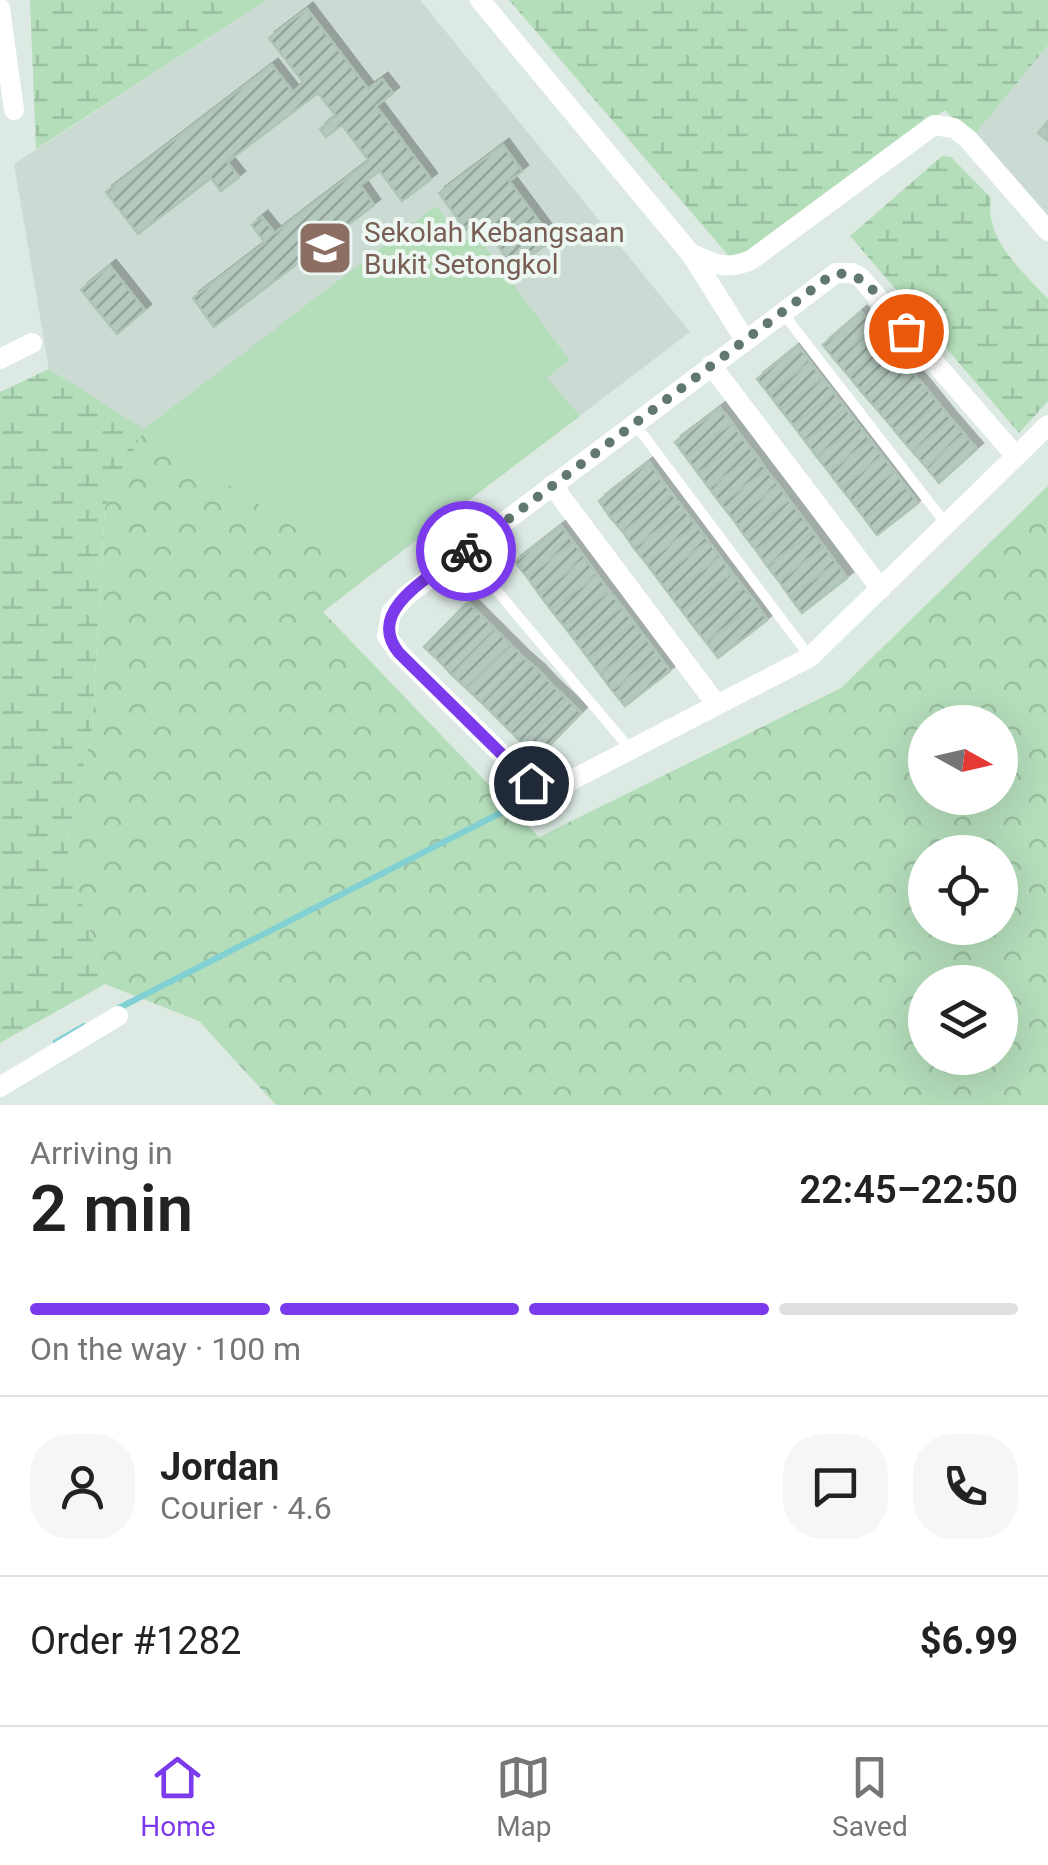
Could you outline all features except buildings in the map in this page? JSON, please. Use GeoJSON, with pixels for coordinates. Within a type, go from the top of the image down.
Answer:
{"type":"FeatureCollection","features":[{"type":"Feature","properties":{"kind":"street"},"geometry":{"type":"LineString","coordinates":[[480,0],[690,252],[745,340]]}},
{"type":"Feature","properties":{"kind":"street"},"geometry":{"type":"LineString","coordinates":[[0,8],[14,110]]}},
{"type":"Feature","properties":{"kind":"street"},"geometry":{"type":"LineString","coordinates":[[690,252],[722,266],[734,267],[752,260],[934,125],[954,128],[968,140],[1048,231]]}},
{"type":"Feature","properties":{"kind":"street"},"geometry":{"type":"LineString","coordinates":[[1015,455],[860,277],[847,272],[830,276],[407,595],[387,624],[391,644],[531,783],[546,788],[560,786],[810,657],[1046,428]]}},
{"type":"Feature","properties":{"kind":"street"},"geometry":{"type":"LineString","coordinates":[[0,359],[32,343]]}},
{"type":"Feature","properties":{"kind":"street"},"geometry":{"type":"LineString","coordinates":[[711,365],[881,589]]}},
{"type":"Feature","properties":{"kind":"street"},"geometry":{"type":"LineString","coordinates":[[552,485],[717,705]]}},
{"type":"Feature","properties":{"kind":"street"},"geometry":{"type":"LineString","coordinates":[[0,1087],[118,1016]]}},
{"type":"Feature","properties":{"kind":"lane"},"geometry":{"type":"LineString","coordinates":[[782,312],[946,524]]}},
{"type":"Feature","properties":{"kind":"lane"},"geometry":{"type":"LineString","coordinates":[[634,423],[810,657]]}},
{"type":"Feature","properties":{"kind":"lane"},"geometry":{"type":"LineString","coordinates":[[464,552],[631,750]]}},
{"type":"Feature","properties":{"kind":"shaded area","name":"Sekolah Kebangsaan Bukit Setongkol"},"geometry":{"type":"Polygon","coordinates":[[[267,0],[420,0],[690,332],[369,576],[49,369],[14,164],[267,0]]]}},
{"type":"Feature","properties":{"kind":"shaded area"},"geometry":{"type":"Polygon","coordinates":[[[1048,45],[1048,218],[972,138],[1048,45]]]}},
{"type":"Feature","properties":{"kind":"green space"},"geometry":{"type":"Polygon","coordinates":[[[30,0],[267,0],[36,149],[30,0]]]}},
{"type":"Feature","properties":{"kind":"green space"},"geometry":{"type":"Polygon","coordinates":[[[509,0],[1048,0],[1048,45],[972,138],[945,110],[734,262],[509,0]]]}},
{"type":"Feature","properties":{"kind":"green space"},"geometry":{"type":"Polygon","coordinates":[[[942,156],[951,157],[991,198],[990,213],[999,241],[1048,299],[1048,401],[1019,433],[850,236],[942,156]]]}},
{"type":"Feature","properties":{"kind":"green space"},"geometry":{"type":"Polygon","coordinates":[[[436,206],[463,243],[476,234],[569,360],[547,378],[580,416],[369,576],[144,429],[436,206]]]}},
{"type":"Feature","properties":{"kind":"green space"},"geometry":{"type":"Polygon","coordinates":[[[49,369],[144,429],[105,507],[92,729],[66,845],[105,984],[0,1043],[0,392],[49,369]]]}},
{"type":"Feature","properties":{"kind":"green space"},"geometry":{"type":"Polygon","coordinates":[[[144,429],[369,576],[323,612],[539,837],[841,688],[1048,486],[1048,1105],[276,1105],[199,1021],[105,984],[66,845],[92,729],[105,507],[144,429]]]}},
{"type":"Feature","properties":{"kind":"waterway"},"geometry":{"type":"LineString","coordinates":[[117,1009],[530,798]]}},
{"type":"Feature","properties":{"kind":"waterway"},"geometry":{"type":"LineString","coordinates":[[56,1042],[84,1026]]}},
{"type":"Feature","properties":{"kind":"way so far"},"geometry":{"type":"LineString","coordinates":[[466,551],[836,273],[852,272],[860,277],[906,331]]}},
{"type":"Feature","properties":{"kind":"place","name":"Sekolah Kebangsaan Bukit Setongkol"},"geometry":{"type":"Point","coordinates":[325,248]}},
{"type":"Feature","properties":{"kind":"route"},"geometry":{"type":"LineString","coordinates":[[466,551],[398,603],[387,624],[388,636],[399,653],[531,783]]}}]}
